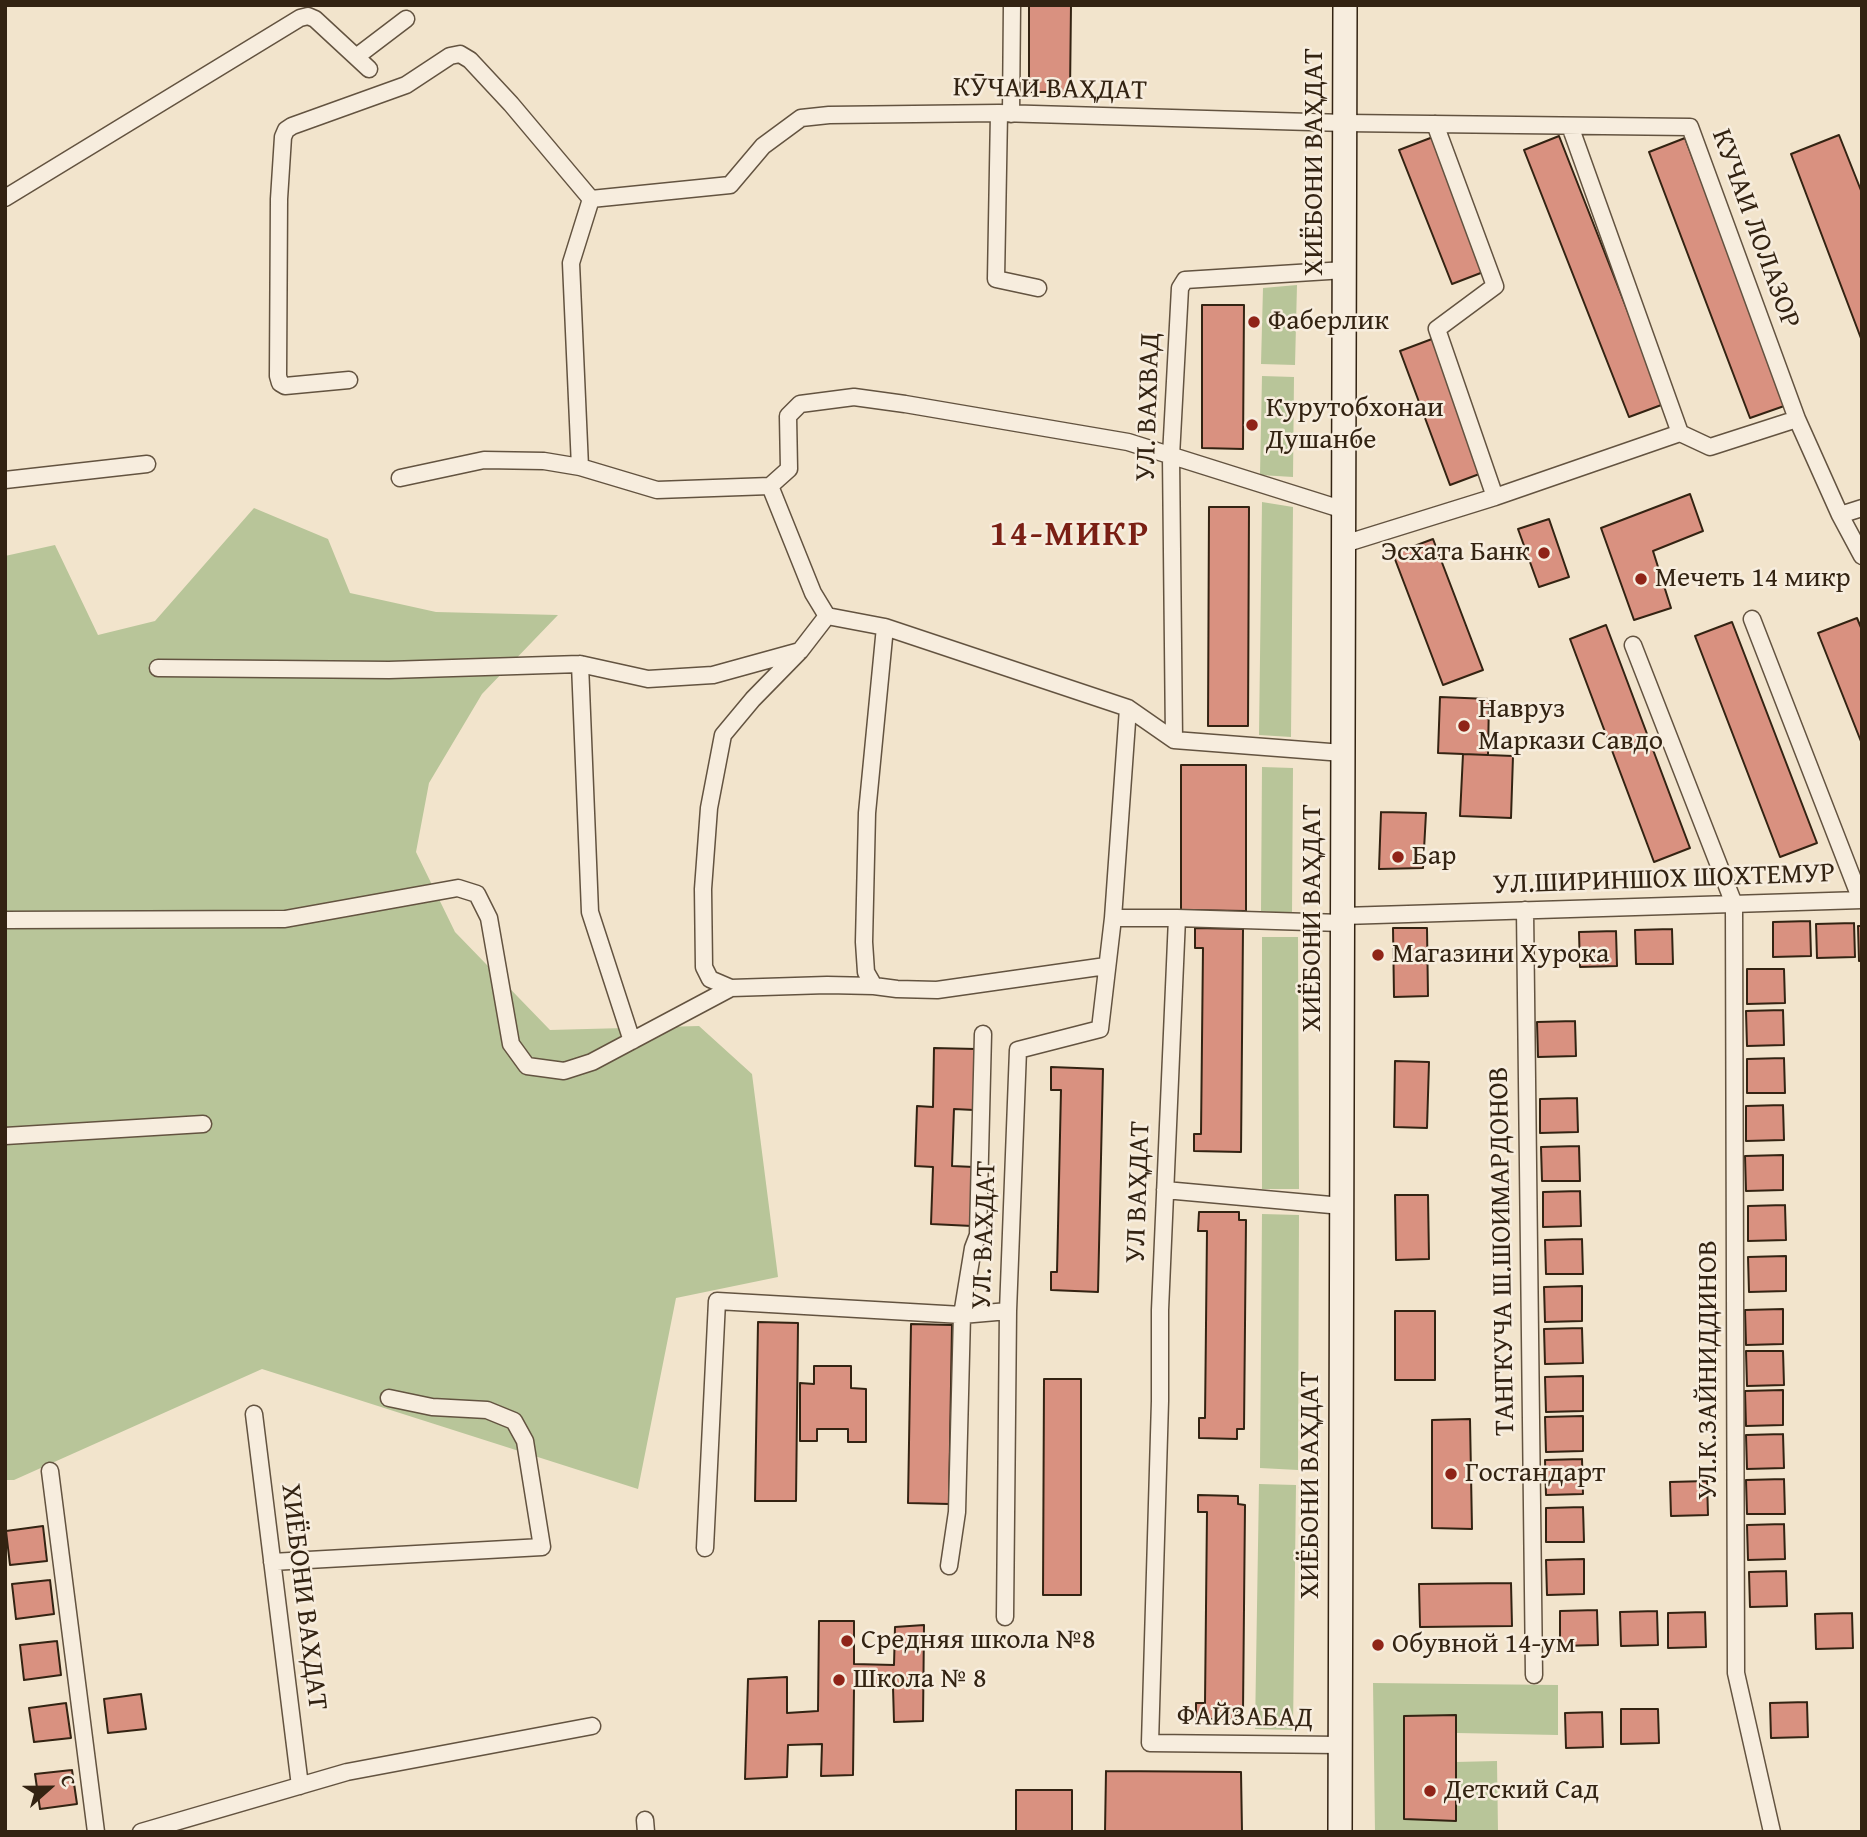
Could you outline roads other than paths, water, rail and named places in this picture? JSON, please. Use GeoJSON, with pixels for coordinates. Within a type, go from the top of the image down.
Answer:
{"type":"FeatureCollection","features":[{"type":"Feature","properties":{"kind":"main road","name":"ХИЁБОНИ ВАҲДАТ"},"geometry":{"type":"LineString","coordinates":[[1339,1832],[1345,5]]}},
{"type":"Feature","properties":{"kind":"street"},"geometry":{"type":"LineString","coordinates":[[1012,5],[996,279],[1038,288]]}},
{"type":"Feature","properties":{"kind":"street"},"geometry":{"type":"LineString","coordinates":[[5,198],[300,18],[308,16],[315,19],[369,69]]}},
{"type":"Feature","properties":{"kind":"street"},"geometry":{"type":"LineString","coordinates":[[356,57],[406,19]]}},
{"type":"Feature","properties":{"kind":"street"},"geometry":{"type":"LineString","coordinates":[[349,380],[285,386],[280,383],[278,376],[279,199],[283,137],[286,130],[292,126],[406,85],[450,56],[460,54],[470,60],[511,104],[591,199],[571,263],[580,467]]}},
{"type":"Feature","properties":{"kind":"street","name":"КӮЧАИ ВАҲДАТ"},"geometry":{"type":"LineString","coordinates":[[591,199],[730,185],[763,146],[800,118],[829,115],[1005,114],[1441,124]]}},
{"type":"Feature","properties":{"kind":"street"},"geometry":{"type":"LineString","coordinates":[[1441,124],[1495,286],[1437,329],[1500,495]]}},
{"type":"Feature","properties":{"kind":"street","name":"КУЧАИ ЛОЛАЗОР"},"geometry":{"type":"LineString","coordinates":[[1441,124],[1690,127],[1797,419],[1840,515],[1862,556]]}},
{"type":"Feature","properties":{"kind":"street"},"geometry":{"type":"LineString","coordinates":[[1570,126],[1681,433],[1710,447],[1797,419]]}},
{"type":"Feature","properties":{"kind":"street","name":"УЛ. ВАХВАД"},"geometry":{"type":"LineString","coordinates":[[1174,740],[1171,456],[1180,288],[1183,282],[1345,270]]}},
{"type":"Feature","properties":{"kind":"street"},"geometry":{"type":"LineString","coordinates":[[400,478],[484,460],[544,461],[580,467],[657,490],[770,486],[789,469],[788,416],[800,404],[854,397],[1128,442],[1344,510]]}},
{"type":"Feature","properties":{"kind":"street"},"geometry":{"type":"LineString","coordinates":[[1344,544],[1500,495],[1681,433]]}},
{"type":"Feature","properties":{"kind":"street"},"geometry":{"type":"LineString","coordinates":[[5,480],[147,464]]}},
{"type":"Feature","properties":{"kind":"street"},"geometry":{"type":"LineString","coordinates":[[770,486],[813,593],[827,616],[885,627],[1128,708],[1174,740],[1343,753]]}},
{"type":"Feature","properties":{"kind":"street"},"geometry":{"type":"LineString","coordinates":[[1840,515],[1862,508]]}},
{"type":"Feature","properties":{"kind":"street"},"geometry":{"type":"LineString","coordinates":[[827,616],[800,651],[753,699],[723,735],[709,808],[703,889],[704,967],[710,979],[731,988],[827,985],[937,990],[1106,965]]}},
{"type":"Feature","properties":{"kind":"street"},"geometry":{"type":"LineString","coordinates":[[1752,620],[1862,900]]}},
{"type":"Feature","properties":{"kind":"street"},"geometry":{"type":"LineString","coordinates":[[874,986],[866,972],[864,942],[867,813],[885,627]]}},
{"type":"Feature","properties":{"kind":"street"},"geometry":{"type":"LineString","coordinates":[[1633,645],[1734,904]]}},
{"type":"Feature","properties":{"kind":"street"},"geometry":{"type":"LineString","coordinates":[[158,668],[389,670],[580,664],[648,679],[713,675],[800,651]]}},
{"type":"Feature","properties":{"kind":"street"},"geometry":{"type":"LineString","coordinates":[[580,664],[590,912],[632,1041]]}},
{"type":"Feature","properties":{"kind":"street"},"geometry":{"type":"LineString","coordinates":[[1128,708],[1113,918],[1343,920]]}},
{"type":"Feature","properties":{"kind":"street"},"geometry":{"type":"LineString","coordinates":[[5,920],[285,919],[458,888],[477,894],[489,918],[511,1044],[527,1066],[565,1071],[592,1062],[731,988]]}},
{"type":"Feature","properties":{"kind":"street","name":"УЛ.ШИРИНШОХ ШОХТЕМУР"},"geometry":{"type":"LineString","coordinates":[[1343,920],[1525,910],[1862,900]]}},
{"type":"Feature","properties":{"kind":"street","name":"УЛ.К.ЗАЙНИДДИНОВ"},"geometry":{"type":"LineString","coordinates":[[1734,904],[1736,1673],[1772,1832]]}},
{"type":"Feature","properties":{"kind":"street","name":"ТАНГКУЧА Ш.ШОИМАРДОНОВ"},"geometry":{"type":"LineString","coordinates":[[1525,910],[1535,1675]]}},
{"type":"Feature","properties":{"kind":"street","name":"УЛ. ВАХДАТ"},"geometry":{"type":"LineString","coordinates":[[1005,1616],[1008,1311],[1018,1051],[1100,1029],[1113,918]]}},
{"type":"Feature","properties":{"kind":"street","name":"УЛ ВАҲДАТ"},"geometry":{"type":"LineString","coordinates":[[1150,1743],[1160,1401],[1160,1310],[1177,918]]}},
{"type":"Feature","properties":{"kind":"street"},"geometry":{"type":"LineString","coordinates":[[949,1566],[957,1512],[962,1315],[973,1248],[978,1235],[983,1034]]}},
{"type":"Feature","properties":{"kind":"street"},"geometry":{"type":"LineString","coordinates":[[5,1136],[203,1124]]}},
{"type":"Feature","properties":{"kind":"street"},"geometry":{"type":"LineString","coordinates":[[1165,1190],[1342,1206]]}},
{"type":"Feature","properties":{"kind":"street"},"geometry":{"type":"LineString","coordinates":[[705,1548],[717,1301],[962,1315],[1008,1311]]}},
{"type":"Feature","properties":{"kind":"street"},"geometry":{"type":"LineString","coordinates":[[272,1562],[542,1547],[525,1441],[514,1421],[487,1410],[432,1407],[389,1398]]}},
{"type":"Feature","properties":{"kind":"street","name":"ХИЁБОНИ ВАХДАТ"},"geometry":{"type":"LineString","coordinates":[[254,1414],[300,1786]]}},
{"type":"Feature","properties":{"kind":"street"},"geometry":{"type":"LineString","coordinates":[[50,1471],[96,1832]]}},
{"type":"Feature","properties":{"kind":"street"},"geometry":{"type":"LineString","coordinates":[[141,1832],[347,1772],[592,1726]]}},
{"type":"Feature","properties":{"kind":"street","name":"ФАЙЗАБАД"},"geometry":{"type":"LineString","coordinates":[[1150,1743],[1340,1745]]}},
{"type":"Feature","properties":{"kind":"place","name":"Фаберлик"},"geometry":{"type":"Point","coordinates":[1254,322]}},
{"type":"Feature","properties":{"kind":"place","name":"Курутобхонаи Душанбе"},"geometry":{"type":"Point","coordinates":[1252,425]}},
{"type":"Feature","properties":{"kind":"place","name":"Эсхата Банк"},"geometry":{"type":"Point","coordinates":[1544,553]}},
{"type":"Feature","properties":{"kind":"place","name":"Мечеть 14 микр"},"geometry":{"type":"Point","coordinates":[1641,579]}},
{"type":"Feature","properties":{"kind":"place","name":"Навруз Маркази Савдо"},"geometry":{"type":"Point","coordinates":[1464,726]}},
{"type":"Feature","properties":{"kind":"place","name":"Бар"},"geometry":{"type":"Point","coordinates":[1398,857]}},
{"type":"Feature","properties":{"kind":"place","name":"Магазини Хурока"},"geometry":{"type":"Point","coordinates":[1378,955]}},
{"type":"Feature","properties":{"kind":"place","name":"Гостандарт"},"geometry":{"type":"Point","coordinates":[1451,1474]}},
{"type":"Feature","properties":{"kind":"place","name":"Средняя школа №8"},"geometry":{"type":"Point","coordinates":[847,1641]}},
{"type":"Feature","properties":{"kind":"place","name":"Обувной 14-ум"},"geometry":{"type":"Point","coordinates":[1378,1645]}},
{"type":"Feature","properties":{"kind":"place","name":"Школа № 8"},"geometry":{"type":"Point","coordinates":[839,1680]}},
{"type":"Feature","properties":{"kind":"place","name":"Детский Сад"},"geometry":{"type":"Point","coordinates":[1430,1791]}},
{"type":"Feature","properties":{"kind":"district","name":"14-МИКР"},"geometry":{"type":"Point","coordinates":[1070,536]}}]}
